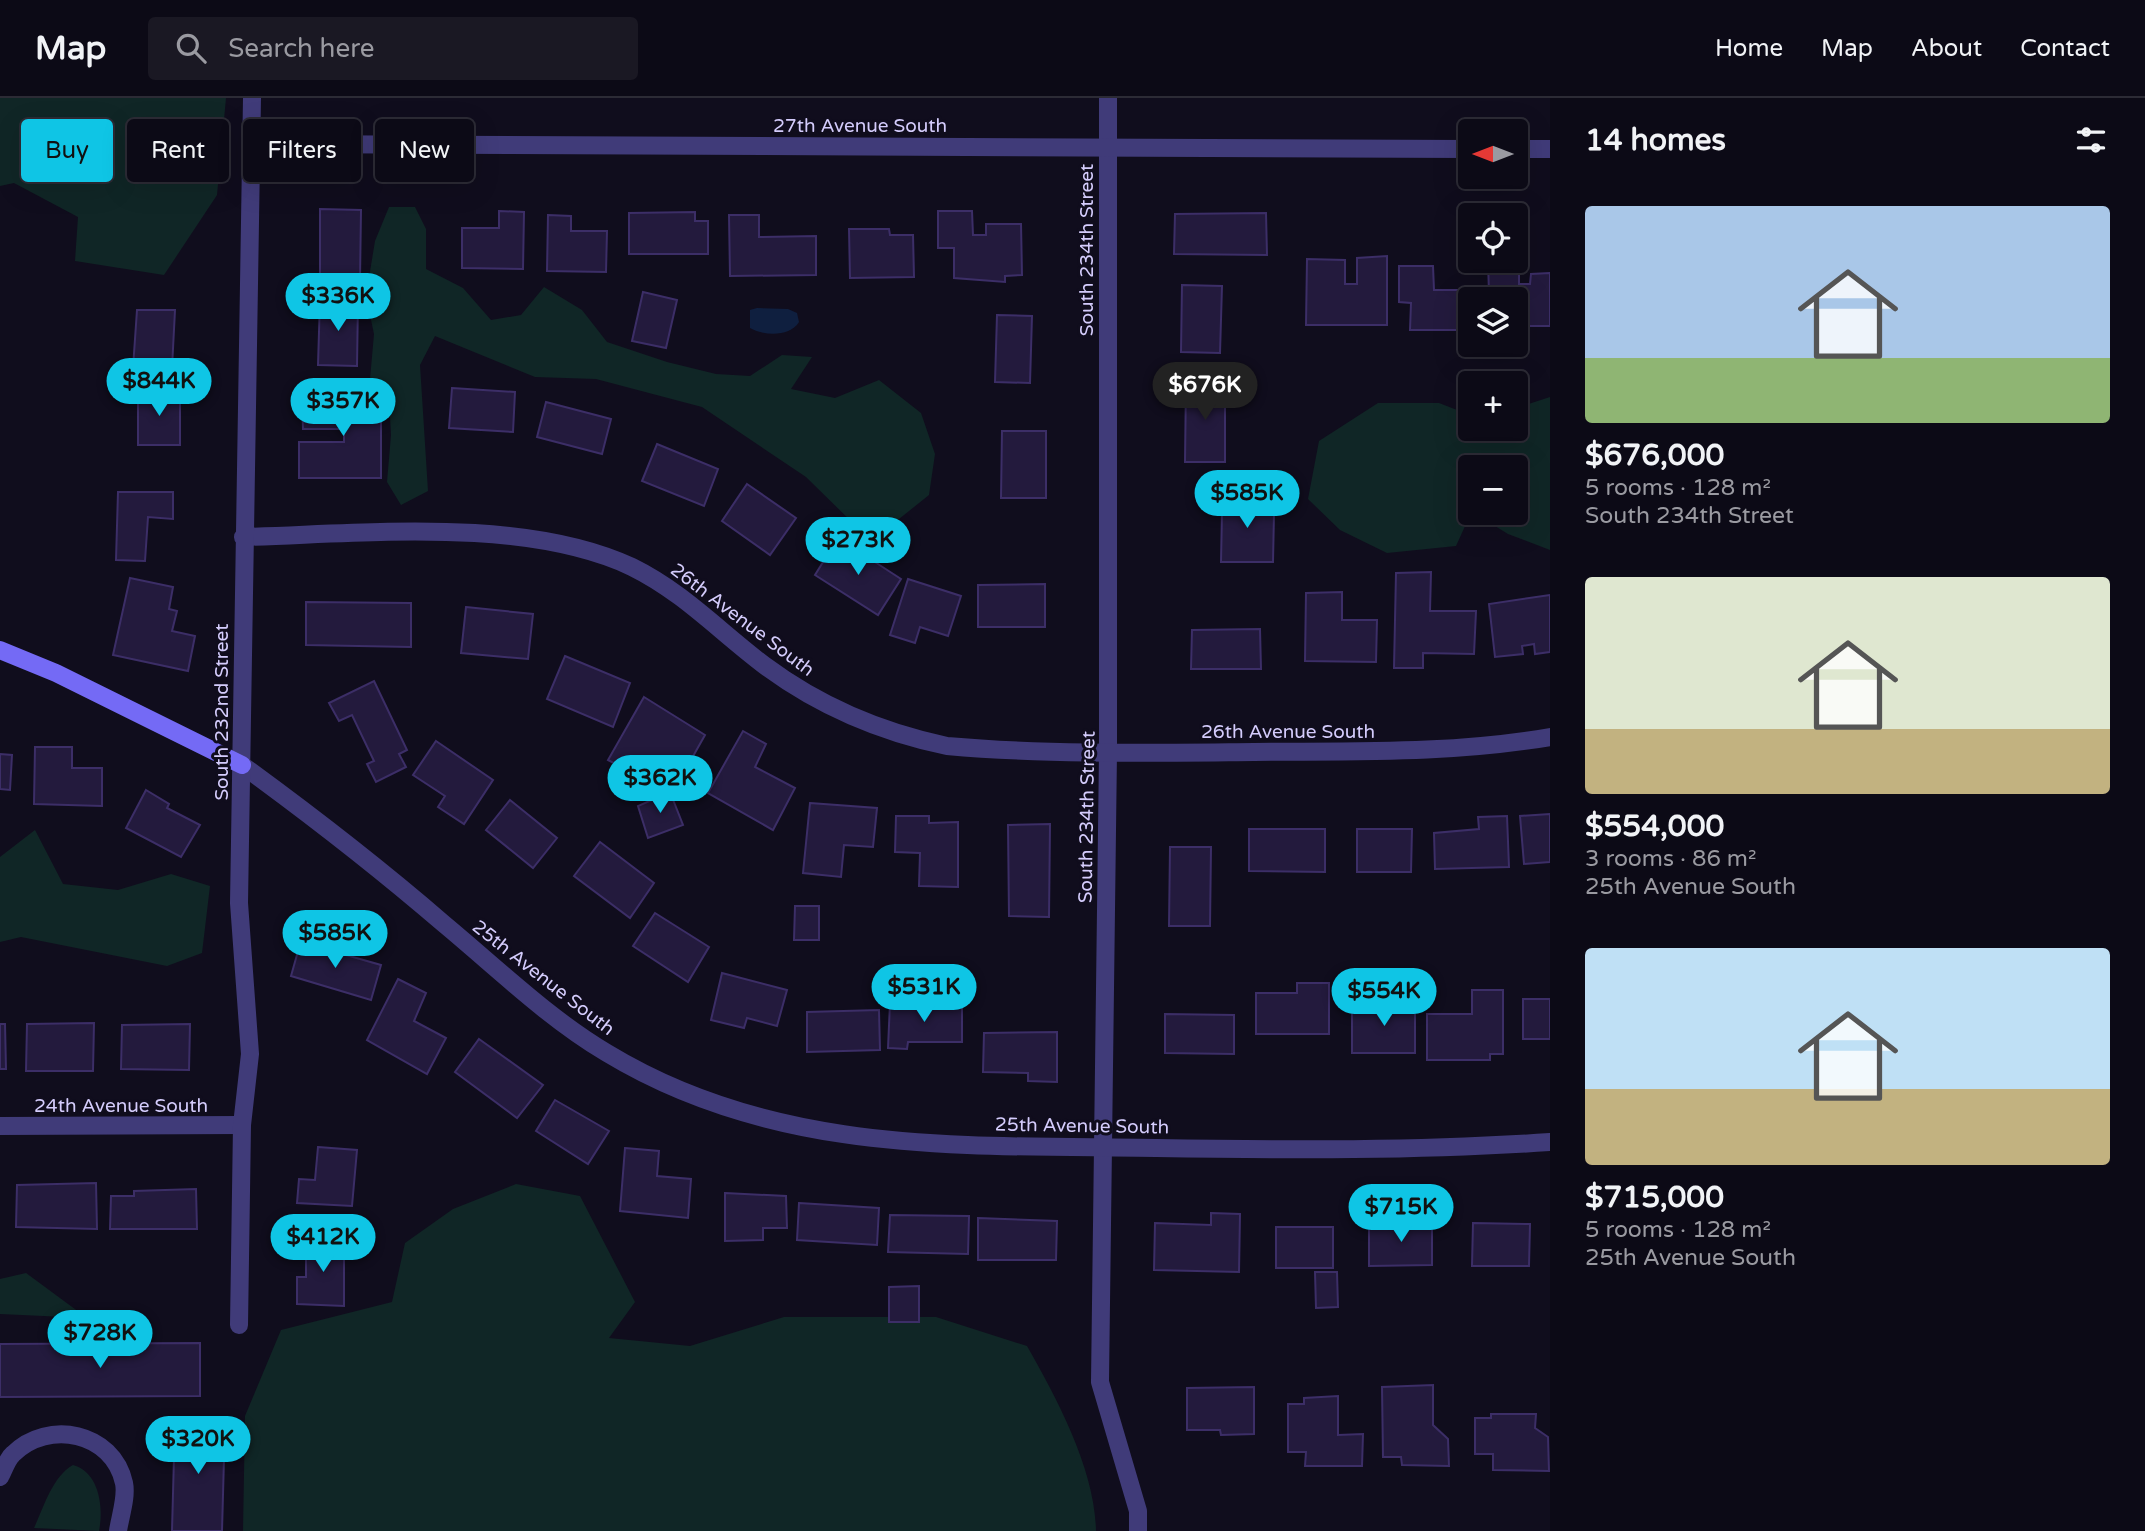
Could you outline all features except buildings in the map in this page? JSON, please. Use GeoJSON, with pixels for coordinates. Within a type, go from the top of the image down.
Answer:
{"type":"FeatureCollection","features":[{"type":"Feature","properties":{"kind":"street","name":"South 232nd Street"},"geometry":{"type":"LineString","coordinates":[[251,119],[252,98]]}},
{"type":"Feature","properties":{"kind":"street","name":"South 234th Street"},"geometry":{"type":"LineString","coordinates":[[1108,98],[1108,752],[1100,1382],[1138,1511],[1138,1531]]}},
{"type":"Feature","properties":{"kind":"street","name":"27th Avenue South"},"geometry":{"type":"LineString","coordinates":[[361,144],[1458,149]]}},
{"type":"Feature","properties":{"kind":"street"},"geometry":{"type":"LineString","coordinates":[[1528,149],[1550,149]]}},
{"type":"Feature","properties":{"kind":"street","name":"South 232nd Street"},"geometry":{"type":"LineString","coordinates":[[239,1325],[242,1125],[250,1054],[239,903],[249,182]]}},
{"type":"Feature","properties":{"kind":"street","name":"26th Avenue South"},"geometry":{"type":"LineString","coordinates":[[243,537],[425,533],[512,537],[579,548],[631,567],[668,587],[763,664],[848,716],[916,739],[947,746],[1108,752],[1410,751],[1475,747],[1550,737]]}},
{"type":"Feature","properties":{"kind":"street","name":"25th Avenue South"},"geometry":{"type":"LineString","coordinates":[[0,650],[56,673],[242,765],[357,850],[540,1005],[604,1052],[653,1079],[776,1123],[860,1139],[1102,1147],[1353,1150],[1550,1142]]}},
{"type":"Feature","properties":{"kind":"street","name":"24th Avenue South"},"geometry":{"type":"LineString","coordinates":[[0,1126],[242,1125]]}},
{"type":"Feature","properties":{"kind":"street"},"geometry":{"type":"LineString","coordinates":[[0,1477],[12,1454],[37,1437],[71,1434],[95,1441],[114,1458],[124,1485],[118,1531]]}},
{"type":"Feature","properties":{"kind":"green space"},"geometry":{"type":"Polygon","coordinates":[[[0,98],[226,98],[224,119],[127,119],[127,182],[218,182],[217,195],[164,275],[75,261],[78,217],[14,183],[0,186],[0,98]]]}},
{"type":"Feature","properties":{"kind":"green space"},"geometry":{"type":"Polygon","coordinates":[[[389,207],[415,207],[426,229],[426,269],[463,288],[491,320],[521,315],[544,287],[582,310],[607,342],[667,362],[716,374],[750,376],[782,355],[812,357],[791,389],[835,398],[879,380],[921,413],[935,454],[929,495],[899,519],[859,529],[806,477],[702,407],[596,379],[535,377],[435,336],[420,365],[428,491],[401,505],[387,482],[391,435],[389,399],[370,379],[374,334],[366,296],[375,241],[389,207]]]}},
{"type":"Feature","properties":{"kind":"green space"},"geometry":{"type":"Polygon","coordinates":[[[1550,397],[1550,550],[1508,534],[1493,525],[1528,525],[1528,455],[1458,455],[1458,525],[1466,525],[1456,546],[1387,553],[1340,530],[1308,499],[1319,441],[1378,403],[1439,403],[1458,410],[1458,441],[1528,441],[1528,404],[1550,397]]]}},
{"type":"Feature","properties":{"kind":"green space"},"geometry":{"type":"Polygon","coordinates":[[[35,830],[63,884],[118,890],[171,874],[210,886],[202,953],[167,966],[21,937],[0,942],[0,857],[35,830]]]}},
{"type":"Feature","properties":{"kind":"green space"},"geometry":{"type":"Polygon","coordinates":[[[516,1184],[580,1196],[635,1302],[609,1338],[690,1346],[784,1317],[936,1317],[1027,1346],[1062,1411],[1082,1459],[1094,1507],[1096,1531],[243,1531],[245,1416],[281,1330],[392,1302],[405,1243],[453,1209],[516,1184]]]}},
{"type":"Feature","properties":{"kind":"green space"},"geometry":{"type":"Polygon","coordinates":[[[26,1273],[87,1318],[0,1314],[0,1279],[26,1273]]]}},
{"type":"Feature","properties":{"kind":"green space"},"geometry":{"type":"Polygon","coordinates":[[[73,1465],[89,1475],[98,1492],[101,1512],[99,1531],[34,1528],[54,1485],[73,1465]]]}},
{"type":"Feature","properties":{"kind":"water"},"geometry":{"type":"Polygon","coordinates":[[[788,309],[797,313],[799,322],[783,333],[756,331],[750,328],[750,310],[788,309]]]}}]}
